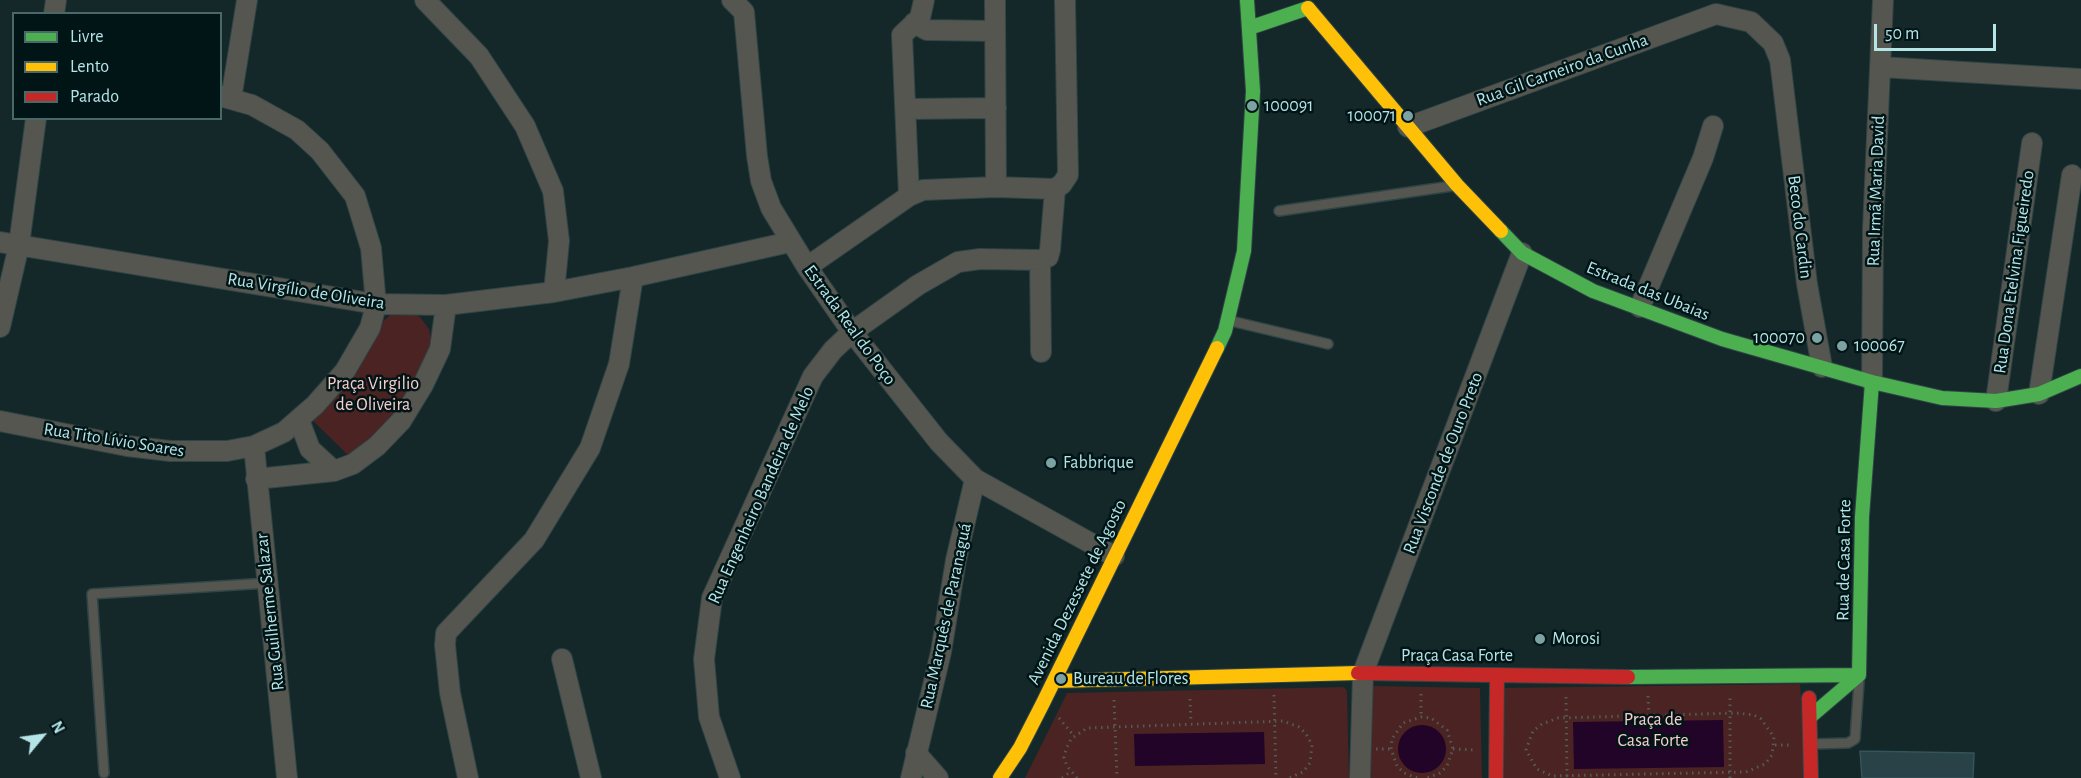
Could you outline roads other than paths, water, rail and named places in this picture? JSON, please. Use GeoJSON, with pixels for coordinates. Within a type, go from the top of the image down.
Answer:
{"type":"FeatureCollection","features":[{"type":"Feature","properties":{"kind":"main road","name":"Avenida Dezessete de Agosto"},"geometry":{"type":"LineString","coordinates":[[1000,778],[1020,748],[1054,681],[1228,320],[1244,251],[1250,178],[1253,91],[1247,0]]}},
{"type":"Feature","properties":{"kind":"main road"},"geometry":{"type":"LineString","coordinates":[[1277,3],[1313,4]]}},
{"type":"Feature","properties":{"kind":"main road"},"geometry":{"type":"LineString","coordinates":[[1249,28],[1313,4]]}},
{"type":"Feature","properties":{"kind":"main road","name":"Estrada das Ubaias"},"geometry":{"type":"LineString","coordinates":[[1313,4],[1408,127],[1457,185],[1522,253],[1593,291],[1722,339],[1872,382],[1942,398],[1996,401],[2039,394],[2081,376]]}},
{"type":"Feature","properties":{"kind":"main road","name":"Rua de Casa Forte"},"geometry":{"type":"LineString","coordinates":[[1859,675],[1862,517],[1872,382]]}},
{"type":"Feature","properties":{"kind":"main road","name":"Praça Casa Forte"},"geometry":{"type":"LineString","coordinates":[[1054,681],[1364,673],[1859,675]]}},
{"type":"Feature","properties":{"kind":"main road"},"geometry":{"type":"LineString","coordinates":[[1496,778],[1497,675]]}},
{"type":"Feature","properties":{"kind":"main road"},"geometry":{"type":"LineString","coordinates":[[1809,675],[1811,778]]}},
{"type":"Feature","properties":{"kind":"main road"},"geometry":{"type":"LineString","coordinates":[[1810,717],[1859,675]]}},
{"type":"Feature","properties":{"kind":"street"},"geometry":{"type":"LineString","coordinates":[[226,97],[247,0]]}},
{"type":"Feature","properties":{"kind":"street"},"geometry":{"type":"LineString","coordinates":[[425,0],[479,56],[525,126],[553,191],[559,242],[554,292]]}},
{"type":"Feature","properties":{"kind":"street"},"geometry":{"type":"LineString","coordinates":[[909,196],[902,35],[923,10],[924,0]]}},
{"type":"Feature","properties":{"kind":"street"},"geometry":{"type":"LineString","coordinates":[[995,0],[996,187]]}},
{"type":"Feature","properties":{"kind":"street"},"geometry":{"type":"LineString","coordinates":[[1041,351],[1040,260],[1050,253],[1055,189],[1065,180],[1068,168],[1065,0]]}},
{"type":"Feature","properties":{"kind":"street","name":"Rua Irmã Maria David"},"geometry":{"type":"LineString","coordinates":[[1872,382],[1873,229],[1883,0]]}},
{"type":"Feature","properties":{"kind":"street","name":"Estrada Real do Poço"},"geometry":{"type":"LineString","coordinates":[[740,4],[761,181],[771,208],[790,242],[852,332],[939,442],[975,479],[1114,556]]}},
{"type":"Feature","properties":{"kind":"street","name":"Rua Gil Carneiro da Cunha"},"geometry":{"type":"LineString","coordinates":[[1408,127],[1716,14]]}},
{"type":"Feature","properties":{"kind":"street","name":"Beco do Cardin"},"geometry":{"type":"LineString","coordinates":[[1716,14],[1751,22],[1762,30],[1773,43],[1780,60],[1807,284],[1821,367]]}},
{"type":"Feature","properties":{"kind":"street"},"geometry":{"type":"LineString","coordinates":[[914,23],[927,30],[995,31]]}},
{"type":"Feature","properties":{"kind":"street"},"geometry":{"type":"LineString","coordinates":[[1880,67],[2081,79]]}},
{"type":"Feature","properties":{"kind":"street","name":"Rua Tito Lívio Soares"},"geometry":{"type":"LineString","coordinates":[[0,422],[170,451],[227,451],[268,441],[298,420],[345,370],[370,328],[376,304],[371,248],[355,196],[320,151],[297,130],[252,105],[226,97]]}},
{"type":"Feature","properties":{"kind":"street"},"geometry":{"type":"LineString","coordinates":[[907,109],[996,108]]}},
{"type":"Feature","properties":{"kind":"street"},"geometry":{"type":"LineString","coordinates":[[0,327],[9,243],[36,120]]}},
{"type":"Feature","properties":{"kind":"street"},"geometry":{"type":"LineString","coordinates":[[1640,308],[1703,158],[1713,126]]}},
{"type":"Feature","properties":{"kind":"street","name":"Rua Dona Etelvina Figueiredo"},"geometry":{"type":"LineString","coordinates":[[1996,401],[2032,143]]}},
{"type":"Feature","properties":{"kind":"street"},"geometry":{"type":"LineString","coordinates":[[2039,394],[2072,175]]}},
{"type":"Feature","properties":{"kind":"street"},"geometry":{"type":"LineString","coordinates":[[807,267],[909,196],[923,190],[996,187],[1055,189]]}},
{"type":"Feature","properties":{"kind":"street","name":"Rua Virgílio de Oliveira"},"geometry":{"type":"LineString","coordinates":[[9,243],[376,304],[446,305],[554,292],[790,242]]}},
{"type":"Feature","properties":{"kind":"street","name":"Rua Visconde de Ouro Preto"},"geometry":{"type":"LineString","coordinates":[[1364,673],[1522,253]]}},
{"type":"Feature","properties":{"kind":"street","name":"Rua Engenheiro Bandeira de Melo"},"geometry":{"type":"LineString","coordinates":[[730,778],[709,717],[704,659],[712,598],[813,376],[833,350],[852,332],[918,285],[958,262],[1040,260]]}},
{"type":"Feature","properties":{"kind":"street"},"geometry":{"type":"LineString","coordinates":[[468,778],[450,693],[446,633],[534,540],[590,448],[619,363],[633,277]]}},
{"type":"Feature","properties":{"kind":"street"},"geometry":{"type":"LineString","coordinates":[[256,479],[334,471],[353,464],[377,447],[401,421],[423,385],[440,349],[446,305]]}},
{"type":"Feature","properties":{"kind":"street"},"geometry":{"type":"LineString","coordinates":[[298,420],[310,449],[334,471]]}},
{"type":"Feature","properties":{"kind":"street","name":"Rua Guilherme Salazar"},"geometry":{"type":"LineString","coordinates":[[254,446],[287,778]]}},
{"type":"Feature","properties":{"kind":"street","name":"Rua Marquês de Paranaguá"},"geometry":{"type":"LineString","coordinates":[[911,778],[941,652],[956,560],[975,479]]}},
{"type":"Feature","properties":{"kind":"street"},"geometry":{"type":"LineString","coordinates":[[562,659],[591,778]]}},
{"type":"Feature","properties":{"kind":"street"},"geometry":{"type":"LineString","coordinates":[[1360,778],[1364,673]]}},
{"type":"Feature","properties":{"kind":"street"},"geometry":{"type":"LineString","coordinates":[[916,753],[938,778]]}},
{"type":"Feature","properties":{"kind":"lane"},"geometry":{"type":"LineString","coordinates":[[1279,211],[1457,185]]}},
{"type":"Feature","properties":{"kind":"lane"},"geometry":{"type":"LineString","coordinates":[[1228,320],[1328,344]]}},
{"type":"Feature","properties":{"kind":"lane"},"geometry":{"type":"LineString","coordinates":[[104,773],[92,594],[268,583]]}},
{"type":"Feature","properties":{"kind":"lane"},"geometry":{"type":"LineString","coordinates":[[1810,744],[1848,743],[1855,739],[1859,675]]}},
{"type":"Feature","properties":{"kind":"place","name":"100091"},"geometry":{"type":"Point","coordinates":[1252,106]}},
{"type":"Feature","properties":{"kind":"place","name":"100071"},"geometry":{"type":"Point","coordinates":[1408,116]}},
{"type":"Feature","properties":{"kind":"place","name":"100070"},"geometry":{"type":"Point","coordinates":[1817,338]}},
{"type":"Feature","properties":{"kind":"place","name":"100067"},"geometry":{"type":"Point","coordinates":[1842,346]}},
{"type":"Feature","properties":{"kind":"place","name":"Fabbrique"},"geometry":{"type":"Point","coordinates":[1051,463]}},
{"type":"Feature","properties":{"kind":"place","name":"Morosi"},"geometry":{"type":"Point","coordinates":[1540,639]}},
{"type":"Feature","properties":{"kind":"place","name":"Bureau de Flores"},"geometry":{"type":"Point","coordinates":[1061,679]}},
{"type":"Feature","properties":{"kind":"park label","name":"Praça Virgilio de Oliveira"},"geometry":{"type":"Point","coordinates":[373,394]}},
{"type":"Feature","properties":{"kind":"park label","name":"Praça de Casa Forte"},"geometry":{"type":"Point","coordinates":[1653,730]}}]}
